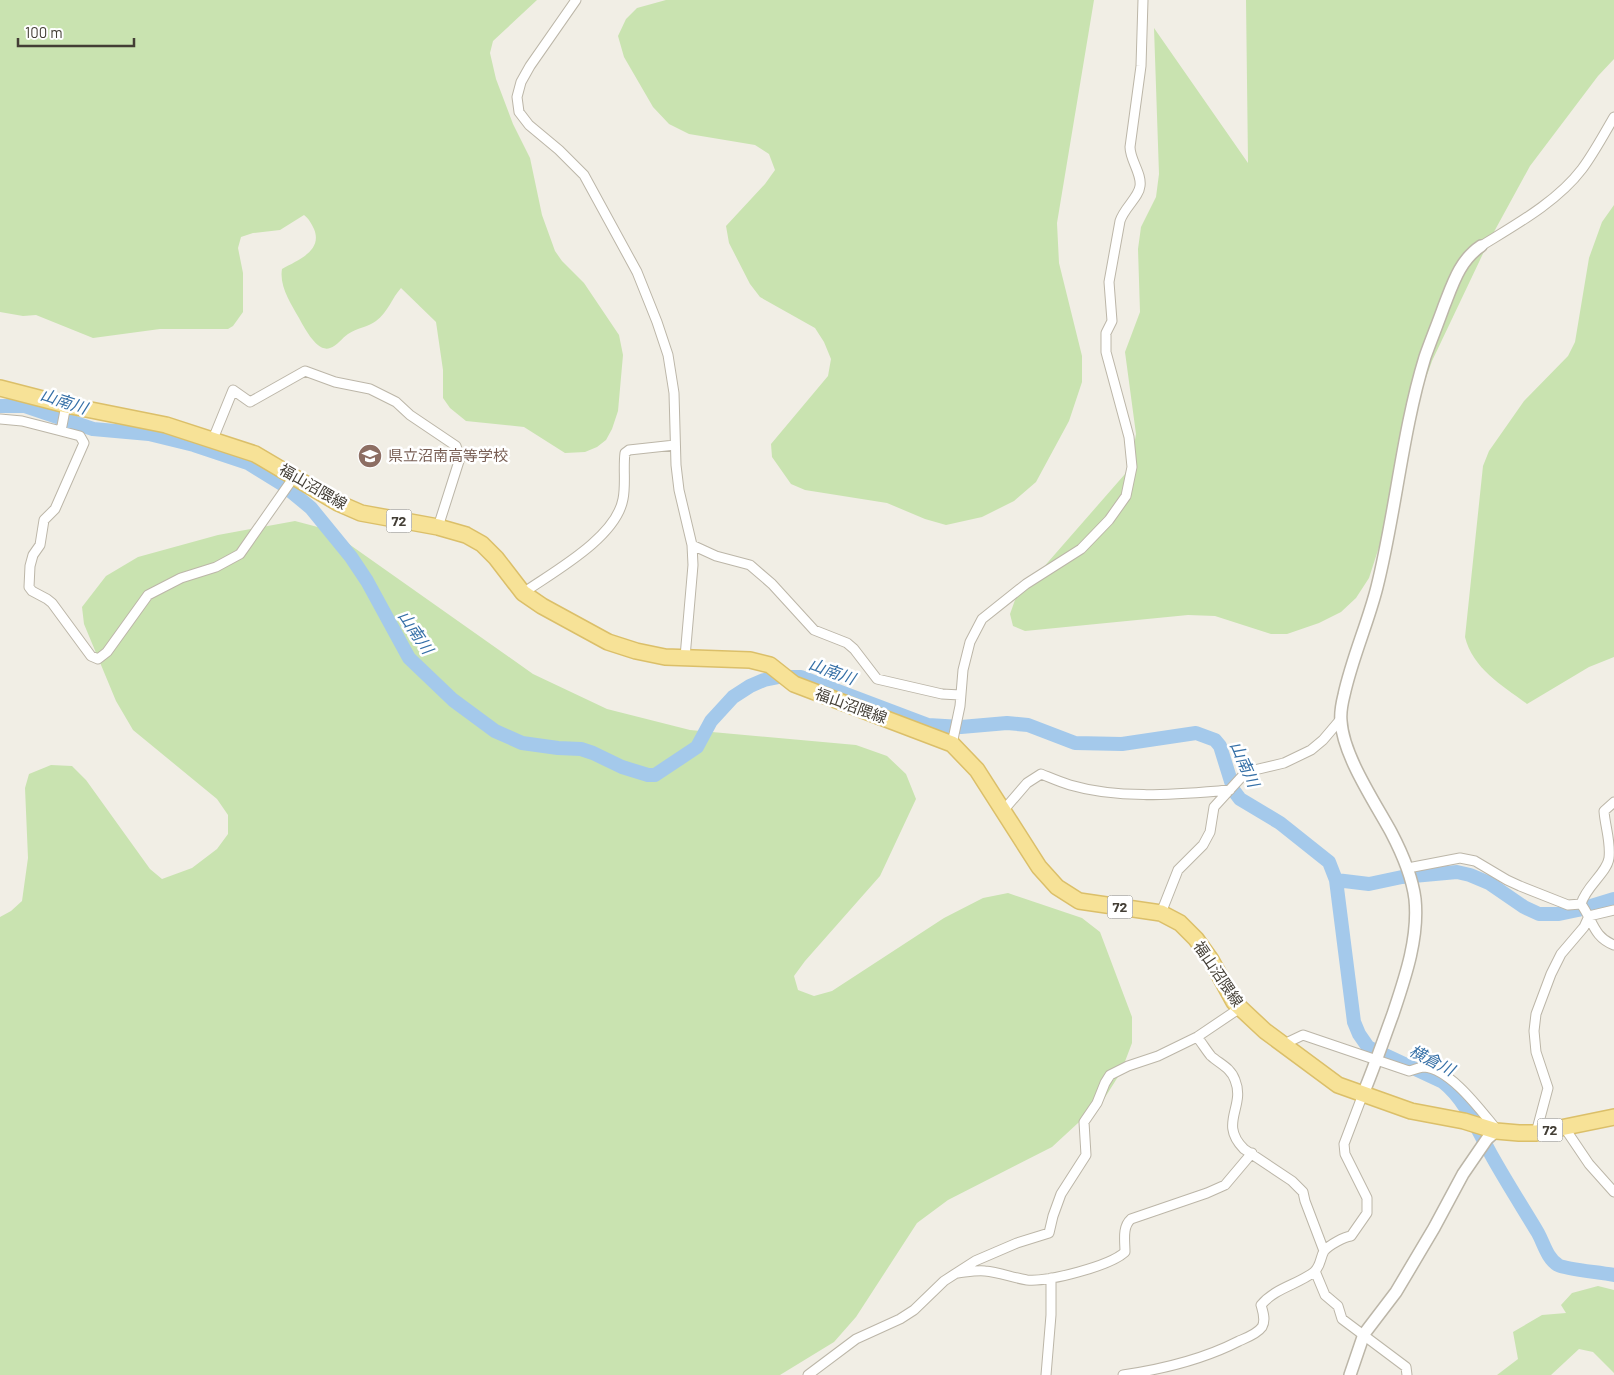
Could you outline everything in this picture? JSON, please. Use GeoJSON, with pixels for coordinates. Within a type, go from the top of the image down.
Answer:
{"type":"FeatureCollection","features":[{"type":"Feature","properties":{"kind":"main road","name":"福山沼隈線"},"geometry":{"type":"LineString","coordinates":[[0,388],[65,409],[166,425],[255,454],[293,479],[338,504],[361,513],[466,535],[482,544],[496,558],[523,593],[542,606],[608,642],[636,651],[665,656],[750,660],[770,665],[794,684],[952,744],[977,770],[1039,868],[1057,887],[1079,901],[1160,913],[1180,923],[1196,939],[1211,960],[1234,1002],[1265,1031],[1338,1085],[1411,1111],[1464,1121],[1487,1136],[1536,1132],[1614,1117]]}},
{"type":"Feature","properties":{"kind":"street"},"geometry":{"type":"LineString","coordinates":[[576,0],[521,82],[517,97],[519,112],[529,125],[559,150],[584,175],[637,272],[668,355],[674,393],[675,445],[679,490],[692,545],[693,565],[685,657]]}},
{"type":"Feature","properties":{"kind":"street"},"geometry":{"type":"LineString","coordinates":[[952,744],[963,670],[970,642],[982,619],[1026,584],[1081,548],[1109,520],[1126,496],[1132,467],[1129,437],[1106,352],[1106,333],[1112,321],[1109,282],[1120,221],[1123,212],[1140,188],[1140,182],[1130,154],[1130,147],[1141,66],[1143,0]]}},
{"type":"Feature","properties":{"kind":"street"},"geometry":{"type":"LineString","coordinates":[[1324,1251],[1344,1237],[1351,1236],[1367,1214],[1366,1198],[1344,1154],[1344,1144],[1377,1060],[1405,976],[1414,931],[1415,902],[1408,868],[1397,843],[1349,754],[1343,738],[1340,720],[1348,676],[1374,600],[1384,559],[1414,402],[1425,357],[1456,276],[1466,260],[1482,246],[1536,212],[1558,194],[1582,170],[1614,117]]}},
{"type":"Feature","properties":{"kind":"street"},"geometry":{"type":"LineString","coordinates":[[212,440],[232,390],[250,402],[305,371],[334,382],[370,389],[396,402],[410,415],[456,446],[460,458],[438,528]]}},
{"type":"Feature","properties":{"kind":"street"},"geometry":{"type":"LineString","coordinates":[[61,430],[65,409]]}},
{"type":"Feature","properties":{"kind":"street"},"geometry":{"type":"LineString","coordinates":[[0,419],[22,421],[61,430],[80,436],[84,443],[55,509],[44,520],[40,545],[33,555],[29,587],[32,591],[52,603],[91,656],[98,659],[107,652],[148,595],[181,578],[232,560],[240,554],[293,479]]}},
{"type":"Feature","properties":{"kind":"street"},"geometry":{"type":"LineString","coordinates":[[523,593],[572,560],[606,532],[619,512],[623,499],[625,452],[675,445]]}},
{"type":"Feature","properties":{"kind":"street"},"geometry":{"type":"LineString","coordinates":[[692,545],[716,556],[750,565],[772,584],[814,630],[847,643],[854,649],[877,679],[942,694],[960,694]]}},
{"type":"Feature","properties":{"kind":"street"},"geometry":{"type":"LineString","coordinates":[[1160,913],[1178,870],[1203,845],[1210,832],[1214,807],[1246,772],[1284,763],[1311,750],[1340,720]]}},
{"type":"Feature","properties":{"kind":"street"},"geometry":{"type":"LineString","coordinates":[[1002,812],[1027,783],[1041,774],[1071,785],[1129,794],[1173,794],[1230,790]]}},
{"type":"Feature","properties":{"kind":"street"},"geometry":{"type":"LineString","coordinates":[[1581,904],[1591,884],[1604,869],[1609,859],[1609,842],[1604,811],[1614,802]]}},
{"type":"Feature","properties":{"kind":"street"},"geometry":{"type":"LineString","coordinates":[[1408,868],[1460,858],[1475,861],[1506,880],[1568,905],[1581,904]]}},
{"type":"Feature","properties":{"kind":"street"},"geometry":{"type":"LineString","coordinates":[[1581,904],[1590,916],[1592,927],[1604,941],[1614,945]]}},
{"type":"Feature","properties":{"kind":"street"},"geometry":{"type":"LineString","coordinates":[[1536,1132],[1548,1088],[1536,1052],[1534,1031],[1536,1014],[1550,974],[1561,954],[1584,927],[1590,916],[1614,910]]}},
{"type":"Feature","properties":{"kind":"street"},"geometry":{"type":"LineString","coordinates":[[808,1375],[856,1339],[900,1319],[914,1310],[954,1273],[975,1261],[1017,1243],[1049,1233],[1061,1194],[1086,1155],[1084,1122],[1097,1103],[1110,1075],[1128,1066],[1158,1056],[1197,1037],[1240,1008]]}},
{"type":"Feature","properties":{"kind":"street"},"geometry":{"type":"LineString","coordinates":[[1284,1044],[1303,1035],[1409,1071],[1423,1067],[1439,1072],[1458,1086],[1497,1130],[1487,1136],[1463,1174],[1396,1292],[1364,1334],[1350,1375]]}},
{"type":"Feature","properties":{"kind":"street"},"geometry":{"type":"LineString","coordinates":[[1124,1375],[1176,1366],[1226,1348],[1260,1330],[1264,1322],[1261,1305],[1268,1297],[1315,1271],[1324,1251],[1303,1192],[1292,1181],[1239,1144],[1232,1130],[1237,1089],[1235,1079],[1228,1068],[1212,1056],[1197,1037]]}},
{"type":"Feature","properties":{"kind":"street"},"geometry":{"type":"LineString","coordinates":[[1564,1127],[1590,1164],[1614,1192]]}},
{"type":"Feature","properties":{"kind":"street"},"geometry":{"type":"LineString","coordinates":[[954,1273],[983,1271],[1029,1280],[1050,1278],[1084,1270],[1125,1252],[1124,1233],[1127,1222],[1131,1219],[1225,1185],[1252,1153]]}},
{"type":"Feature","properties":{"kind":"street"},"geometry":{"type":"LineString","coordinates":[[1315,1271],[1325,1296],[1338,1306],[1342,1319],[1406,1367],[1407,1375]]}},
{"type":"Feature","properties":{"kind":"street"},"geometry":{"type":"LineString","coordinates":[[1046,1375],[1051,1315],[1050,1278]]}},
{"type":"Feature","properties":{"kind":"green space"},"geometry":{"type":"Polygon","coordinates":[[[0,0],[537,0],[493,41],[490,53],[496,79],[513,124],[530,158],[542,215],[555,251],[562,261],[584,283],[619,335],[623,355],[618,411],[606,440],[597,447],[585,452],[565,453],[524,427],[466,421],[450,408],[443,398],[443,370],[436,322],[401,288],[384,313],[376,321],[348,334],[333,347],[325,349],[320,347],[304,327],[289,301],[282,282],[282,269],[302,258],[312,249],[315,243],[314,229],[304,215],[280,230],[253,233],[241,237],[238,248],[243,273],[243,312],[233,326],[228,329],[160,329],[93,338],[36,315],[23,316],[0,312],[0,0]]]}},
{"type":"Feature","properties":{"kind":"green space"},"geometry":{"type":"Polygon","coordinates":[[[666,0],[1094,0],[1057,223],[1059,263],[1082,356],[1082,382],[1069,421],[1036,482],[1014,501],[982,517],[946,525],[925,519],[887,503],[805,490],[791,484],[772,457],[771,444],[828,376],[831,359],[824,342],[815,328],[760,297],[750,284],[729,243],[726,226],[765,184],[775,170],[769,154],[755,145],[689,134],[669,124],[653,107],[624,57],[618,36],[626,19],[637,8],[666,0]]]}},
{"type":"Feature","properties":{"kind":"green space"},"geometry":{"type":"Polygon","coordinates":[[[1246,0],[1614,0],[1614,59],[1598,76],[1530,166],[1489,241],[1432,361],[1413,414],[1389,516],[1369,578],[1356,598],[1341,612],[1319,623],[1287,634],[1271,634],[1215,616],[1188,615],[1025,631],[1013,626],[1010,614],[1015,600],[1125,474],[1132,457],[1136,434],[1125,352],[1140,312],[1138,249],[1141,227],[1156,197],[1159,174],[1154,28],[1248,163],[1246,0]]]}},
{"type":"Feature","properties":{"kind":"green space"},"geometry":{"type":"Polygon","coordinates":[[[1614,205],[1614,657],[1589,667],[1527,704],[1499,683],[1482,667],[1469,648],[1465,637],[1483,466],[1489,451],[1524,401],[1568,356],[1575,342],[1589,258],[1602,222],[1614,205]]]}},
{"type":"Feature","properties":{"kind":"green space"},"geometry":{"type":"Polygon","coordinates":[[[295,521],[329,530],[533,674],[607,709],[690,730],[856,745],[887,756],[906,774],[916,799],[880,876],[794,976],[798,990],[814,996],[832,991],[944,918],[983,898],[1008,893],[1082,918],[1100,932],[1132,1017],[1132,1043],[1121,1072],[1104,1099],[1052,1147],[948,1200],[917,1223],[856,1317],[834,1342],[780,1375],[0,1375],[0,917],[11,911],[22,901],[28,858],[25,788],[29,774],[51,765],[72,766],[86,780],[150,869],[162,879],[192,868],[217,849],[228,834],[228,815],[217,799],[133,730],[116,701],[84,624],[82,607],[106,576],[138,557],[218,535],[295,521]]]}},
{"type":"Feature","properties":{"kind":"green space"},"geometry":{"type":"Polygon","coordinates":[[[1598,1286],[1614,1290],[1614,1373],[1593,1352],[1579,1349],[1551,1375],[1497,1375],[1518,1359],[1513,1332],[1542,1315],[1566,1313],[1561,1305],[1572,1293],[1598,1286]]]}},
{"type":"Feature","properties":{"kind":"waterway","name":"山南川"},"geometry":{"type":"LineString","coordinates":[[0,406],[25,406],[93,429],[149,434],[194,445],[248,463],[282,484],[311,508],[351,557],[367,581],[409,658],[453,700],[495,731],[522,743],[581,749],[622,767],[648,775],[655,775],[697,747],[711,721],[733,697],[750,686],[764,680],[779,677],[801,677],[928,725],[961,727],[1007,723],[1028,725],[1075,743],[1122,744],[1196,733],[1215,740],[1220,746],[1234,791],[1240,799],[1280,823],[1329,862],[1336,880],[1354,1022],[1359,1034],[1368,1047],[1443,1082],[1459,1098],[1538,1233],[1548,1255],[1554,1262],[1569,1268],[1614,1275]]}},
{"type":"Feature","properties":{"kind":"waterway","name":"山南川"},"geometry":{"type":"LineString","coordinates":[[1336,880],[1369,884],[1402,877],[1457,872],[1489,883],[1524,907],[1539,914],[1559,914],[1614,899]]}},
{"type":"Feature","properties":{"kind":"place","name":"県立沼南高等学校"},"geometry":{"type":"Point","coordinates":[370,456]}},
{"type":"Feature","properties":{"kind":"water label","name":"横倉川"},"geometry":{"type":"Point","coordinates":[1432,1060]}}]}
